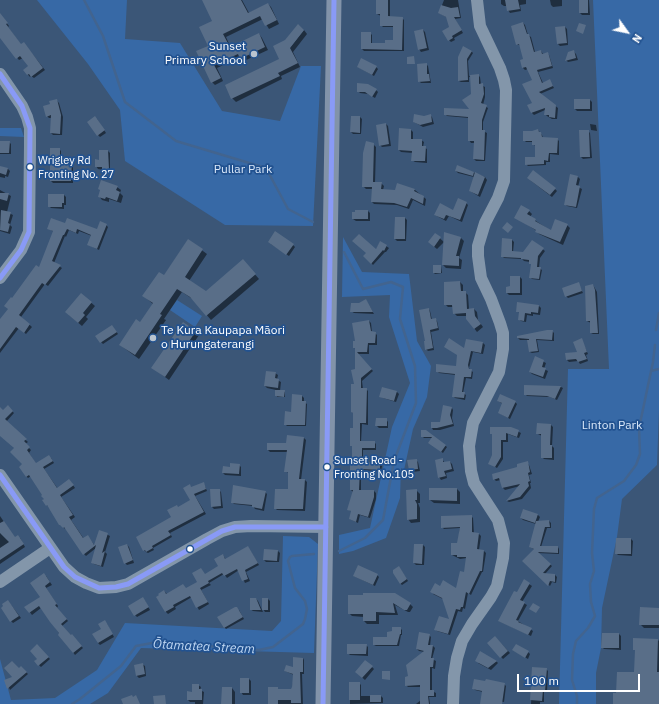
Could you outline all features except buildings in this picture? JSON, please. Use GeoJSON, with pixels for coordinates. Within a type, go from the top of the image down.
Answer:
{"type":"FeatureCollection","features":[{"type":"Feature","properties":{"kind":"main road"},"geometry":{"type":"LineString","coordinates":[[323,704],[334,0]]}},
{"type":"Feature","properties":{"kind":"street"},"geometry":{"type":"LineString","coordinates":[[453,704],[454,676],[462,641],[497,586],[503,558],[504,544],[498,520],[474,483],[471,471],[469,446],[473,423],[499,372],[503,348],[500,323],[481,278],[478,246],[485,223],[498,198],[504,181],[506,90],[500,68],[480,26],[477,0]]}},
{"type":"Feature","properties":{"kind":"street"},"geometry":{"type":"LineString","coordinates":[[0,74],[22,106],[30,128],[29,232],[21,250],[0,278]]}},
{"type":"Feature","properties":{"kind":"street"},"geometry":{"type":"LineString","coordinates":[[0,475],[64,567],[75,577],[100,588],[116,587],[128,584],[222,531],[235,527],[326,527]]}},
{"type":"Feature","properties":{"kind":"street"},"geometry":{"type":"LineString","coordinates":[[0,582],[50,548]]}},
{"type":"Feature","properties":{"kind":"green space","name":"Pullar Park"},"geometry":{"type":"Polygon","coordinates":[[[37,0],[127,0],[125,39],[180,43],[222,111],[280,121],[301,66],[321,66],[313,226],[225,225],[125,161],[120,110],[88,64],[37,0]]]}},
{"type":"Feature","properties":{"kind":"green space","name":"Linton Park"},"geometry":{"type":"Polygon","coordinates":[[[593,0],[659,0],[659,410],[657,465],[622,499],[617,537],[602,608],[601,648],[596,673],[596,704],[559,704],[568,369],[609,369],[593,0]]]}},
{"type":"Feature","properties":{"kind":"green space"},"geometry":{"type":"Polygon","coordinates":[[[0,128],[21,128],[24,137],[0,136],[0,128]]]}},
{"type":"Feature","properties":{"kind":"green space"},"geometry":{"type":"Polygon","coordinates":[[[343,237],[362,272],[409,274],[417,341],[431,366],[427,397],[413,429],[404,470],[401,468],[400,498],[386,538],[353,551],[339,554],[339,535],[370,528],[392,427],[410,383],[389,317],[390,295],[342,297],[343,237]]]}},
{"type":"Feature","properties":{"kind":"green space"},"geometry":{"type":"Polygon","coordinates":[[[177,300],[202,316],[195,327],[170,310],[177,300]]]}},
{"type":"Feature","properties":{"kind":"green space"},"geometry":{"type":"Polygon","coordinates":[[[283,536],[309,537],[318,544],[314,653],[141,648],[108,693],[90,704],[0,704],[0,659],[11,700],[55,698],[97,670],[125,623],[272,631],[281,621],[283,536]]]}},
{"type":"Feature","properties":{"kind":"waterway","name":"Ōtamatea Stream"},"geometry":{"type":"LineString","coordinates":[[84,0],[103,36],[125,102],[176,141],[266,168],[288,209],[313,222]]}},
{"type":"Feature","properties":{"kind":"waterway","name":"Ōtamatea Stream"},"geometry":{"type":"LineString","coordinates":[[339,551],[365,538],[383,520],[394,461],[416,403],[415,366],[400,319],[403,287],[391,282],[363,289],[344,252]]}},
{"type":"Feature","properties":{"kind":"waterway"},"geometry":{"type":"LineString","coordinates":[[656,330],[659,313]]}},
{"type":"Feature","properties":{"kind":"waterway"},"geometry":{"type":"LineString","coordinates":[[577,704],[577,696],[572,680],[573,654],[576,641],[588,628],[595,616],[591,602],[590,584],[594,571],[592,553],[594,509],[597,498],[624,481],[636,465],[640,454],[639,428],[653,362],[655,345]]}},
{"type":"Feature","properties":{"kind":"waterway"},"geometry":{"type":"LineString","coordinates":[[651,371],[659,369]]}},
{"type":"Feature","properties":{"kind":"waterway","name":"Ōtamatea Stream"},"geometry":{"type":"LineString","coordinates":[[72,704],[121,666],[136,646],[157,642],[259,650],[273,647],[303,624],[307,609],[305,601],[295,588],[288,561],[292,556],[314,554]]}},
{"type":"Feature","properties":{"kind":"transit line"},"geometry":{"type":"LineString","coordinates":[[323,704],[334,0]]}},
{"type":"Feature","properties":{"kind":"transit line"},"geometry":{"type":"LineString","coordinates":[[0,74],[22,106],[30,128],[29,232],[21,250],[0,278]]}},
{"type":"Feature","properties":{"kind":"transit line"},"geometry":{"type":"LineString","coordinates":[[0,475],[64,567],[75,577],[99,588],[116,587],[128,584],[222,531],[235,527],[326,527]]}},
{"type":"Feature","properties":{"kind":"place","name":"Sunset Primary School"},"geometry":{"type":"Point","coordinates":[254,54]}},
{"type":"Feature","properties":{"kind":"place","name":"Wrigley Rd Fronting No. 27"},"geometry":{"type":"Point","coordinates":[30,167]}},
{"type":"Feature","properties":{"kind":"place","name":"Te Kura Kaupapa Māori o Hurungaterangi"},"geometry":{"type":"Point","coordinates":[153,338]}},
{"type":"Feature","properties":{"kind":"place","name":"Sunset Road - Fronting No.105"},"geometry":{"type":"Point","coordinates":[327,467]}}]}
